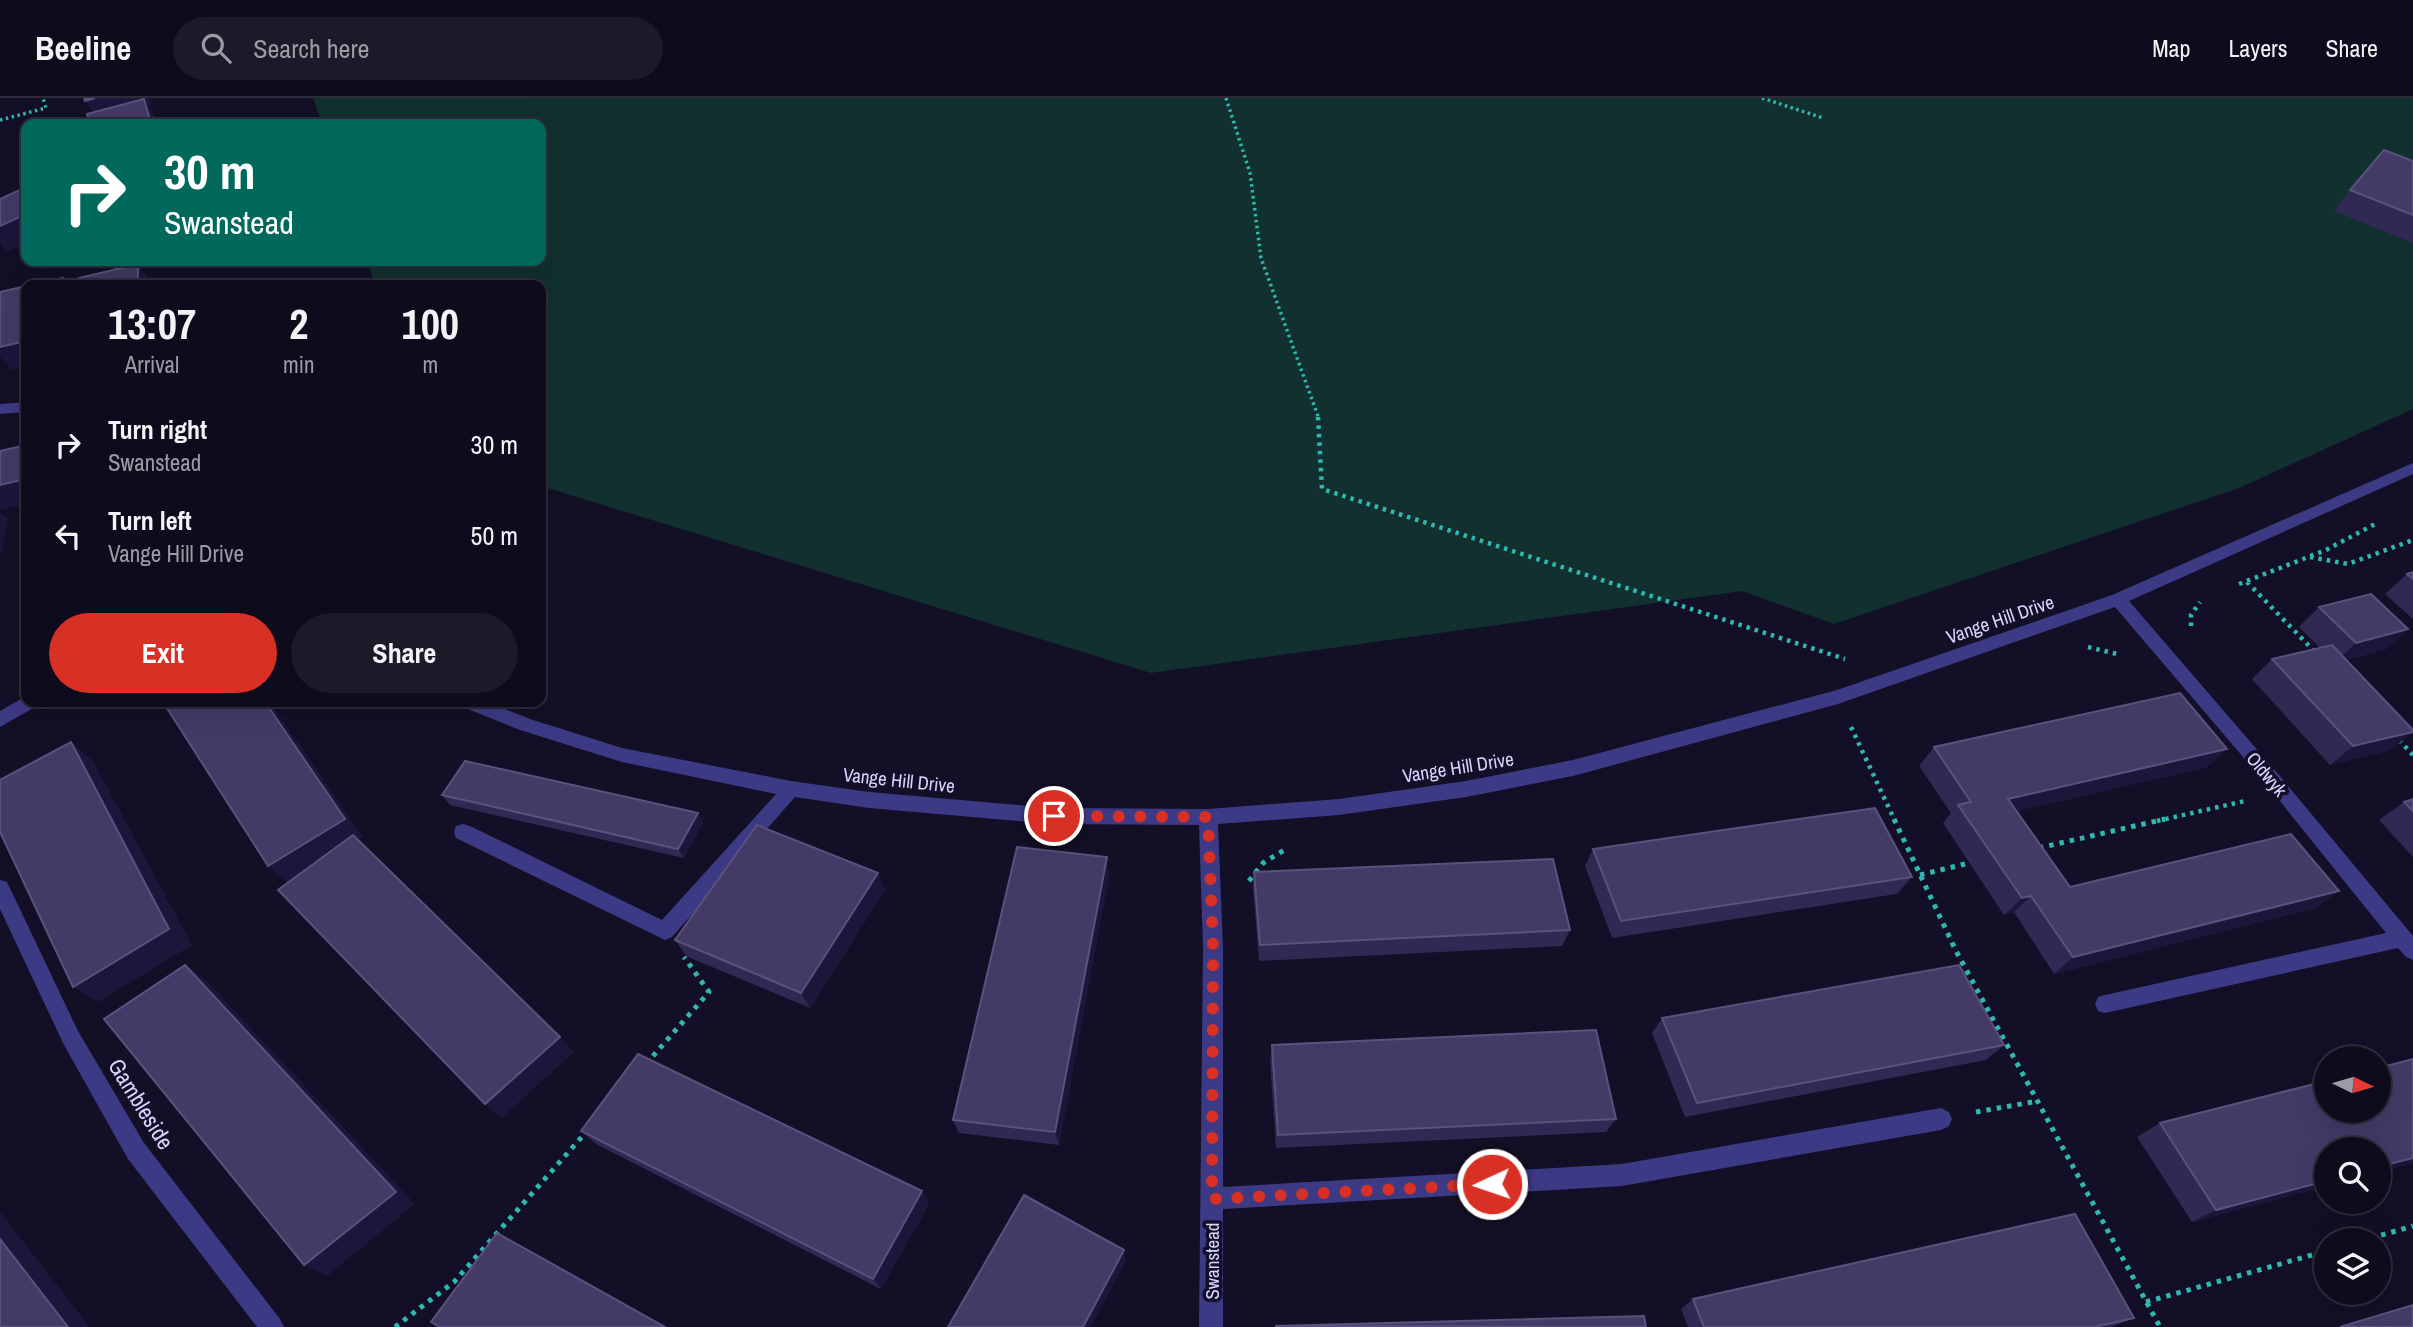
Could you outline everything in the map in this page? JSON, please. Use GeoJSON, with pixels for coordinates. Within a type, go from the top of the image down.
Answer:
{"type":"FeatureCollection","features":[{"type":"Feature","properties":{"kind":"street"},"geometry":{"type":"LineString","coordinates":[[0,409],[21,407]]}},
{"type":"Feature","properties":{"kind":"street","name":"Vange Hill Drive"},"geometry":{"type":"LineString","coordinates":[[481,707],[526,725],[622,755],[791,789],[869,800],[1054,816],[1208,817],[1339,807],[1466,789],[1573,768],[1838,698],[2118,600],[2413,468]]}},
{"type":"Feature","properties":{"kind":"street","name":"Oldwyk"},"geometry":{"type":"LineString","coordinates":[[2118,600],[2273,780],[2408,945]]}},
{"type":"Feature","properties":{"kind":"street"},"geometry":{"type":"LineString","coordinates":[[0,720],[21,707]]}},
{"type":"Feature","properties":{"kind":"street"},"geometry":{"type":"LineString","coordinates":[[463,832],[665,931],[791,789]]}},
{"type":"Feature","properties":{"kind":"street","name":"Swanstead"},"geometry":{"type":"LineString","coordinates":[[1208,817],[1213,947],[1211,1327]]}},
{"type":"Feature","properties":{"kind":"street","name":"Gambleside"},"geometry":{"type":"LineString","coordinates":[[0,888],[71,1038],[136,1151],[272,1327]]}},
{"type":"Feature","properties":{"kind":"street"},"geometry":{"type":"LineString","coordinates":[[2105,1004],[2408,945]]}},
{"type":"Feature","properties":{"kind":"street"},"geometry":{"type":"LineString","coordinates":[[1212,1199],[1622,1175],[1941,1119]]}},
{"type":"Feature","properties":{"kind":"path"},"geometry":{"type":"LineString","coordinates":[[0,120],[46,108],[43,98]]}},
{"type":"Feature","properties":{"kind":"path"},"geometry":{"type":"LineString","coordinates":[[1226,98],[1250,173],[1261,258],[1320,422],[1322,489],[1899,676]]}},
{"type":"Feature","properties":{"kind":"path"},"geometry":{"type":"LineString","coordinates":[[1762,98],[1823,118]]}},
{"type":"Feature","properties":{"kind":"path"},"geometry":{"type":"LineString","coordinates":[[2234,586],[2309,557],[2380,521]]}},
{"type":"Feature","properties":{"kind":"path"},"geometry":{"type":"LineString","coordinates":[[2309,557],[2348,564],[2413,540]]}},
{"type":"Feature","properties":{"kind":"path"},"geometry":{"type":"LineString","coordinates":[[2248,582],[2321,659]]}},
{"type":"Feature","properties":{"kind":"path"},"geometry":{"type":"LineString","coordinates":[[2191,626],[2191,614],[2203,599]]}},
{"type":"Feature","properties":{"kind":"path"},"geometry":{"type":"LineString","coordinates":[[2075,647],[2087,646],[2127,657]]}},
{"type":"Feature","properties":{"kind":"path"},"geometry":{"type":"LineString","coordinates":[[1850,723],[1956,951],[2160,1327]]}},
{"type":"Feature","properties":{"kind":"path"},"geometry":{"type":"LineString","coordinates":[[2395,736],[2413,755]]}},
{"type":"Feature","properties":{"kind":"path"},"geometry":{"type":"LineString","coordinates":[[2035,848],[2256,798]]}},
{"type":"Feature","properties":{"kind":"path"},"geometry":{"type":"LineString","coordinates":[[1246,894],[1249,881],[1263,863],[1279,851],[1292,847]]}},
{"type":"Feature","properties":{"kind":"path"},"geometry":{"type":"LineString","coordinates":[[1920,875],[1965,864]]}},
{"type":"Feature","properties":{"kind":"path"},"geometry":{"type":"LineString","coordinates":[[636,1075],[709,992],[665,931]]}},
{"type":"Feature","properties":{"kind":"path"},"geometry":{"type":"LineString","coordinates":[[1941,1119],[2038,1101]]}},
{"type":"Feature","properties":{"kind":"path"},"geometry":{"type":"LineString","coordinates":[[395,1327],[454,1282],[590,1127]]}},
{"type":"Feature","properties":{"kind":"path"},"geometry":{"type":"LineString","coordinates":[[2391,1232],[2413,1226]]}},
{"type":"Feature","properties":{"kind":"path"},"geometry":{"type":"LineString","coordinates":[[2146,1302],[2314,1254]]}},
{"type":"Feature","properties":{"kind":"green space"},"geometry":{"type":"Polygon","coordinates":[[[313,98],[2413,98],[2413,409],[2239,488],[1834,624],[1742,591],[1151,673],[546,488],[546,280],[373,280],[369,266],[546,266],[546,119],[320,119],[313,98]]]}},
{"type":"Feature","properties":{"kind":"building"},"geometry":{"type":"Polygon","coordinates":[[[144,99],[150,119],[88,119],[87,114],[144,99]]]}},
{"type":"Feature","properties":{"kind":"building"},"geometry":{"type":"Polygon","coordinates":[[[2384,150],[2413,161],[2413,215],[2350,190],[2384,150]]]}},
{"type":"Feature","properties":{"kind":"building"},"geometry":{"type":"Polygon","coordinates":[[[21,189],[21,216],[0,226],[0,199],[21,189]]]}},
{"type":"Feature","properties":{"kind":"building"},"geometry":{"type":"Polygon","coordinates":[[[130,266],[138,266],[138,280],[79,278],[130,266]]]}},
{"type":"Feature","properties":{"kind":"building"},"geometry":{"type":"Polygon","coordinates":[[[21,287],[21,342],[0,347],[0,292],[21,287]]]}},
{"type":"Feature","properties":{"kind":"building"},"geometry":{"type":"Polygon","coordinates":[[[21,446],[21,480],[0,485],[0,451],[21,446]]]}},
{"type":"Feature","properties":{"kind":"building"},"geometry":{"type":"Polygon","coordinates":[[[2371,594],[2408,629],[2356,643],[2319,607],[2371,594]]]}},
{"type":"Feature","properties":{"kind":"building"},"geometry":{"type":"Polygon","coordinates":[[[2332,645],[2413,732],[2353,746],[2272,659],[2332,645]]]}},
{"type":"Feature","properties":{"kind":"building"},"geometry":{"type":"Polygon","coordinates":[[[2180,693],[2227,749],[2008,799],[2070,887],[2291,834],[2339,891],[2073,957],[2031,896],[2022,898],[1958,805],[1971,802],[1934,747],[2180,693]]]}},
{"type":"Feature","properties":{"kind":"building"},"geometry":{"type":"Polygon","coordinates":[[[166,707],[268,707],[345,819],[268,866],[166,707]]]}},
{"type":"Feature","properties":{"kind":"building"},"geometry":{"type":"Polygon","coordinates":[[[71,742],[169,929],[73,987],[0,832],[0,780],[71,742]]]}},
{"type":"Feature","properties":{"kind":"building"},"geometry":{"type":"Polygon","coordinates":[[[465,761],[698,813],[678,849],[442,795],[465,761]]]}},
{"type":"Feature","properties":{"kind":"building"},"geometry":{"type":"Polygon","coordinates":[[[2413,799],[2413,811],[2404,802],[2413,799]]]}},
{"type":"Feature","properties":{"kind":"building"},"geometry":{"type":"Polygon","coordinates":[[[1875,808],[1912,877],[1621,921],[1593,849],[1875,808]]]}},
{"type":"Feature","properties":{"kind":"building"},"geometry":{"type":"Polygon","coordinates":[[[757,825],[878,873],[801,993],[675,940],[757,825]]]}},
{"type":"Feature","properties":{"kind":"building"},"geometry":{"type":"Polygon","coordinates":[[[353,835],[560,1037],[485,1104],[278,890],[353,835]]]}},
{"type":"Feature","properties":{"kind":"building"},"geometry":{"type":"Polygon","coordinates":[[[1017,847],[1107,857],[1055,1132],[953,1120],[1017,847]]]}},
{"type":"Feature","properties":{"kind":"building"},"geometry":{"type":"Polygon","coordinates":[[[1553,859],[1570,930],[1260,945],[1254,872],[1553,859]]]}},
{"type":"Feature","properties":{"kind":"building"},"geometry":{"type":"Polygon","coordinates":[[[185,965],[396,1192],[304,1265],[104,1019],[185,965]]]}},
{"type":"Feature","properties":{"kind":"building"},"geometry":{"type":"Polygon","coordinates":[[[1959,965],[2004,1045],[1697,1103],[1662,1018],[1959,965]]]}},
{"type":"Feature","properties":{"kind":"building"},"geometry":{"type":"Polygon","coordinates":[[[1596,1030],[1616,1119],[1278,1135],[1272,1045],[1596,1030]]]}},
{"type":"Feature","properties":{"kind":"building"},"geometry":{"type":"Polygon","coordinates":[[[638,1054],[922,1191],[873,1279],[581,1131],[638,1054]]]}},
{"type":"Feature","properties":{"kind":"building"},"geometry":{"type":"Polygon","coordinates":[[[2413,1059],[2413,1158],[2391,1164],[2391,1137],[2314,1137],[2314,1184],[2216,1210],[2160,1123],[2314,1084],[2314,1124],[2390,1124],[2391,1065],[2413,1059]]]}},
{"type":"Feature","properties":{"kind":"building"},"geometry":{"type":"Polygon","coordinates":[[[1024,1195],[1124,1250],[1083,1327],[948,1327],[1024,1195]]]}},
{"type":"Feature","properties":{"kind":"building"},"geometry":{"type":"Polygon","coordinates":[[[2075,1214],[2134,1318],[2094,1327],[1704,1327],[1693,1299],[2075,1214]]]}},
{"type":"Feature","properties":{"kind":"building"},"geometry":{"type":"Polygon","coordinates":[[[497,1233],[665,1327],[440,1327],[431,1322],[497,1233]]]}},
{"type":"Feature","properties":{"kind":"building"},"geometry":{"type":"Polygon","coordinates":[[[0,1239],[68,1327],[0,1327],[0,1239]]]}},
{"type":"Feature","properties":{"kind":"building"},"geometry":{"type":"Polygon","coordinates":[[[2413,1305],[2413,1327],[2340,1327],[2413,1305]]]}},
{"type":"Feature","properties":{"kind":"building"},"geometry":{"type":"Polygon","coordinates":[[[1644,1316],[1646,1327],[1275,1326],[1644,1316]]]}},
{"type":"Feature","properties":{"kind":"route"},"geometry":{"type":"LineString","coordinates":[[1054,816],[1208,817],[1213,947],[1212,1199],[1492,1184]]}}]}
